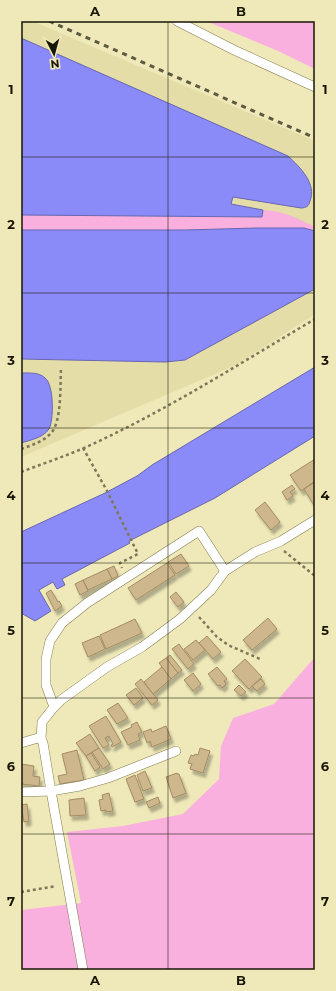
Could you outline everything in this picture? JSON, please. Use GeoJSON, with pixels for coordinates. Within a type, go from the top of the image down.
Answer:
{"type":"FeatureCollection","features":[{"type":"Feature","properties":{"kind":"lane"},"geometry":{"type":"LineString","coordinates":[[177,21],[234,50],[315,87]]}},
{"type":"Feature","properties":{"kind":"lane"},"geometry":{"type":"LineString","coordinates":[[82,970],[43,743],[41,739],[42,722],[54,706],[61,700],[107,667],[142,647],[180,620],[211,590],[225,571],[255,552],[274,544],[315,520]]}},
{"type":"Feature","properties":{"kind":"lane"},"geometry":{"type":"LineString","coordinates":[[54,706],[46,685],[46,659],[50,641],[62,623],[87,603],[200,531],[225,571]]}},
{"type":"Feature","properties":{"kind":"lane"},"geometry":{"type":"LineString","coordinates":[[21,743],[38,738],[41,739]]}},
{"type":"Feature","properties":{"kind":"lane"},"geometry":{"type":"LineString","coordinates":[[21,792],[51,791],[80,786],[108,778],[176,751]]}},
{"type":"Feature","properties":{"kind":"path"},"geometry":{"type":"LineString","coordinates":[[21,472],[83,448],[154,414],[315,319]]}},
{"type":"Feature","properties":{"kind":"path"},"geometry":{"type":"LineString","coordinates":[[21,449],[39,443],[52,433],[58,417],[61,369]]}},
{"type":"Feature","properties":{"kind":"path"},"geometry":{"type":"LineString","coordinates":[[83,448],[134,544]]}},
{"type":"Feature","properties":{"kind":"path"},"geometry":{"type":"LineString","coordinates":[[274,544],[315,576]]}},
{"type":"Feature","properties":{"kind":"path"},"geometry":{"type":"LineString","coordinates":[[192,608],[217,637],[228,645],[260,659]]}},
{"type":"Feature","properties":{"kind":"path"},"geometry":{"type":"LineString","coordinates":[[21,892],[67,884]]}},
{"type":"Feature","properties":{"kind":"shaded area"},"geometry":{"type":"Polygon","coordinates":[[[21,21],[32,21],[315,141],[315,314],[236,365],[21,457],[21,21]]]}},
{"type":"Feature","properties":{"kind":"shaded area"},"geometry":{"type":"Polygon","coordinates":[[[206,21],[315,21],[315,69],[278,51],[206,21]]]}},
{"type":"Feature","properties":{"kind":"shaded area"},"geometry":{"type":"Polygon","coordinates":[[[21,38],[288,156],[302,171],[309,182],[312,195],[309,204],[306,207],[301,208],[233,197],[231,204],[263,210],[262,217],[21,215],[21,38]]]}},
{"type":"Feature","properties":{"kind":"shaded area"},"geometry":{"type":"Polygon","coordinates":[[[263,210],[283,213],[296,218],[315,227],[315,231],[304,228],[21,230],[21,215],[262,217],[263,210]]]}},
{"type":"Feature","properties":{"kind":"shaded area"},"geometry":{"type":"Polygon","coordinates":[[[304,228],[315,231],[315,289],[185,360],[165,362],[21,359],[21,230],[185,230],[304,228]]]}},
{"type":"Feature","properties":{"kind":"shaded area"},"geometry":{"type":"Polygon","coordinates":[[[315,367],[315,436],[215,498],[129,541],[130,543],[62,579],[65,585],[57,589],[53,582],[39,590],[51,611],[35,621],[21,613],[21,532],[105,493],[137,476],[152,465],[315,367]]]}},
{"type":"Feature","properties":{"kind":"shaded area"},"geometry":{"type":"Polygon","coordinates":[[[21,373],[34,373],[43,376],[48,382],[52,394],[52,418],[49,429],[43,435],[21,443],[21,373]]]}},
{"type":"Feature","properties":{"kind":"shaded area"},"geometry":{"type":"Polygon","coordinates":[[[315,657],[315,970],[21,970],[21,910],[81,903],[67,832],[123,826],[183,814],[219,779],[221,746],[233,718],[274,704],[315,657]]]}},
{"type":"Feature","properties":{"kind":"building"},"geometry":{"type":"Polygon","coordinates":[[[315,459],[315,481],[301,491],[290,475],[315,459]]]}},
{"type":"Feature","properties":{"kind":"building"},"geometry":{"type":"Polygon","coordinates":[[[315,482],[315,507],[304,489],[315,482]]]}},
{"type":"Feature","properties":{"kind":"building"},"geometry":{"type":"Polygon","coordinates":[[[292,485],[295,489],[290,492],[293,496],[287,500],[282,492],[292,485]]]}},
{"type":"Feature","properties":{"kind":"building"},"geometry":{"type":"Polygon","coordinates":[[[265,502],[280,522],[271,530],[255,510],[265,502]]]}},
{"type":"Feature","properties":{"kind":"building"},"geometry":{"type":"Polygon","coordinates":[[[181,554],[189,566],[176,574],[168,562],[181,554]]]}},
{"type":"Feature","properties":{"kind":"building"},"geometry":{"type":"Polygon","coordinates":[[[167,563],[175,575],[136,600],[128,588],[167,563]]]}},
{"type":"Feature","properties":{"kind":"building"},"geometry":{"type":"Polygon","coordinates":[[[114,566],[118,576],[112,579],[107,569],[114,566]]]}},
{"type":"Feature","properties":{"kind":"building"},"geometry":{"type":"Polygon","coordinates":[[[107,569],[112,579],[88,590],[83,580],[107,569]]]}},
{"type":"Feature","properties":{"kind":"building"},"geometry":{"type":"Polygon","coordinates":[[[83,580],[88,591],[80,595],[75,584],[83,580]]]}},
{"type":"Feature","properties":{"kind":"building"},"geometry":{"type":"Polygon","coordinates":[[[51,590],[62,606],[55,611],[46,593],[51,590]]]}},
{"type":"Feature","properties":{"kind":"building"},"geometry":{"type":"Polygon","coordinates":[[[176,592],[184,602],[178,607],[170,597],[176,592]]]}},
{"type":"Feature","properties":{"kind":"building"},"geometry":{"type":"Polygon","coordinates":[[[268,618],[277,629],[252,650],[243,640],[268,618]]]}},
{"type":"Feature","properties":{"kind":"building"},"geometry":{"type":"Polygon","coordinates":[[[135,619],[142,633],[106,649],[100,635],[135,619]]]}},
{"type":"Feature","properties":{"kind":"building"},"geometry":{"type":"Polygon","coordinates":[[[99,636],[105,649],[88,657],[82,643],[99,636]]]}},
{"type":"Feature","properties":{"kind":"building"},"geometry":{"type":"Polygon","coordinates":[[[207,636],[221,652],[213,659],[199,643],[207,636]]]}},
{"type":"Feature","properties":{"kind":"building"},"geometry":{"type":"Polygon","coordinates":[[[196,640],[205,650],[193,660],[184,649],[196,640]]]}},
{"type":"Feature","properties":{"kind":"building"},"geometry":{"type":"Polygon","coordinates":[[[179,644],[194,664],[188,669],[172,649],[179,644]]]}},
{"type":"Feature","properties":{"kind":"building"},"geometry":{"type":"Polygon","coordinates":[[[170,655],[182,670],[178,673],[166,658],[170,655]]]}},
{"type":"Feature","properties":{"kind":"building"},"geometry":{"type":"Polygon","coordinates":[[[166,658],[178,673],[171,679],[159,663],[166,658]]]}},
{"type":"Feature","properties":{"kind":"building"},"geometry":{"type":"Polygon","coordinates":[[[245,659],[262,677],[249,689],[232,671],[245,659]]]}},
{"type":"Feature","properties":{"kind":"building"},"geometry":{"type":"Polygon","coordinates":[[[162,667],[171,679],[153,694],[144,682],[162,667]]]}},
{"type":"Feature","properties":{"kind":"building"},"geometry":{"type":"Polygon","coordinates":[[[217,667],[227,679],[224,681],[226,684],[222,688],[220,685],[218,686],[208,674],[217,667]]]}},
{"type":"Feature","properties":{"kind":"building"},"geometry":{"type":"Polygon","coordinates":[[[193,673],[201,684],[193,691],[184,680],[193,673]]]}},
{"type":"Feature","properties":{"kind":"building"},"geometry":{"type":"Polygon","coordinates":[[[141,679],[158,700],[152,705],[135,684],[141,679]]]}},
{"type":"Feature","properties":{"kind":"building"},"geometry":{"type":"Polygon","coordinates":[[[261,679],[265,684],[257,691],[252,686],[261,679]]]}},
{"type":"Feature","properties":{"kind":"building"},"geometry":{"type":"Polygon","coordinates":[[[239,685],[246,692],[241,696],[234,690],[239,685]]]}},
{"type":"Feature","properties":{"kind":"building"},"geometry":{"type":"Polygon","coordinates":[[[136,688],[143,698],[134,705],[126,695],[136,688]]]}},
{"type":"Feature","properties":{"kind":"building"},"geometry":{"type":"Polygon","coordinates":[[[118,703],[128,718],[117,724],[107,710],[118,703]]]}},
{"type":"Feature","properties":{"kind":"building"},"geometry":{"type":"Polygon","coordinates":[[[106,716],[121,742],[112,747],[111,745],[113,744],[109,736],[105,738],[109,745],[103,748],[89,726],[106,716]]]}},
{"type":"Feature","properties":{"kind":"building"},"geometry":{"type":"Polygon","coordinates":[[[137,722],[142,732],[138,734],[140,740],[128,745],[121,732],[132,727],[131,725],[137,722]]]}},
{"type":"Feature","properties":{"kind":"building"},"geometry":{"type":"Polygon","coordinates":[[[166,726],[171,739],[152,747],[150,741],[147,743],[143,732],[151,729],[152,732],[166,726]]]}},
{"type":"Feature","properties":{"kind":"building"},"geometry":{"type":"Polygon","coordinates":[[[90,734],[99,748],[86,756],[76,743],[90,734]]]}},
{"type":"Feature","properties":{"kind":"building"},"geometry":{"type":"Polygon","coordinates":[[[99,748],[110,764],[103,769],[92,752],[99,748]]]}},
{"type":"Feature","properties":{"kind":"building"},"geometry":{"type":"Polygon","coordinates":[[[200,748],[210,751],[203,773],[190,769],[192,764],[188,763],[191,755],[198,755],[200,748]]]}},
{"type":"Feature","properties":{"kind":"building"},"geometry":{"type":"Polygon","coordinates":[[[77,750],[84,780],[60,784],[58,776],[67,774],[62,754],[77,750]]]}},
{"type":"Feature","properties":{"kind":"building"},"geometry":{"type":"Polygon","coordinates":[[[91,753],[100,767],[95,771],[86,756],[91,753]]]}},
{"type":"Feature","properties":{"kind":"building"},"geometry":{"type":"Polygon","coordinates":[[[21,764],[34,766],[33,776],[40,777],[39,786],[21,784],[21,764]]]}},
{"type":"Feature","properties":{"kind":"building"},"geometry":{"type":"Polygon","coordinates":[[[145,771],[152,788],[143,791],[137,775],[145,771]]]}},
{"type":"Feature","properties":{"kind":"building"},"geometry":{"type":"Polygon","coordinates":[[[177,773],[179,774],[186,793],[173,798],[166,777],[177,773]]]}},
{"type":"Feature","properties":{"kind":"building"},"geometry":{"type":"Polygon","coordinates":[[[135,775],[144,799],[135,802],[126,779],[135,775]]]}},
{"type":"Feature","properties":{"kind":"building"},"geometry":{"type":"Polygon","coordinates":[[[109,793],[113,811],[101,811],[99,800],[103,799],[102,795],[109,793]]]}},
{"type":"Feature","properties":{"kind":"building"},"geometry":{"type":"Polygon","coordinates":[[[158,797],[160,803],[149,808],[146,802],[158,797]]]}},
{"type":"Feature","properties":{"kind":"building"},"geometry":{"type":"Polygon","coordinates":[[[84,798],[86,815],[70,816],[69,800],[84,798]]]}},
{"type":"Feature","properties":{"kind":"building"},"geometry":{"type":"Polygon","coordinates":[[[27,804],[29,821],[24,822],[21,805],[27,804]]]}},
{"type":"Feature","properties":{"kind":"railway"},"geometry":{"type":"LineString","coordinates":[[49,21],[315,138]]}}]}
